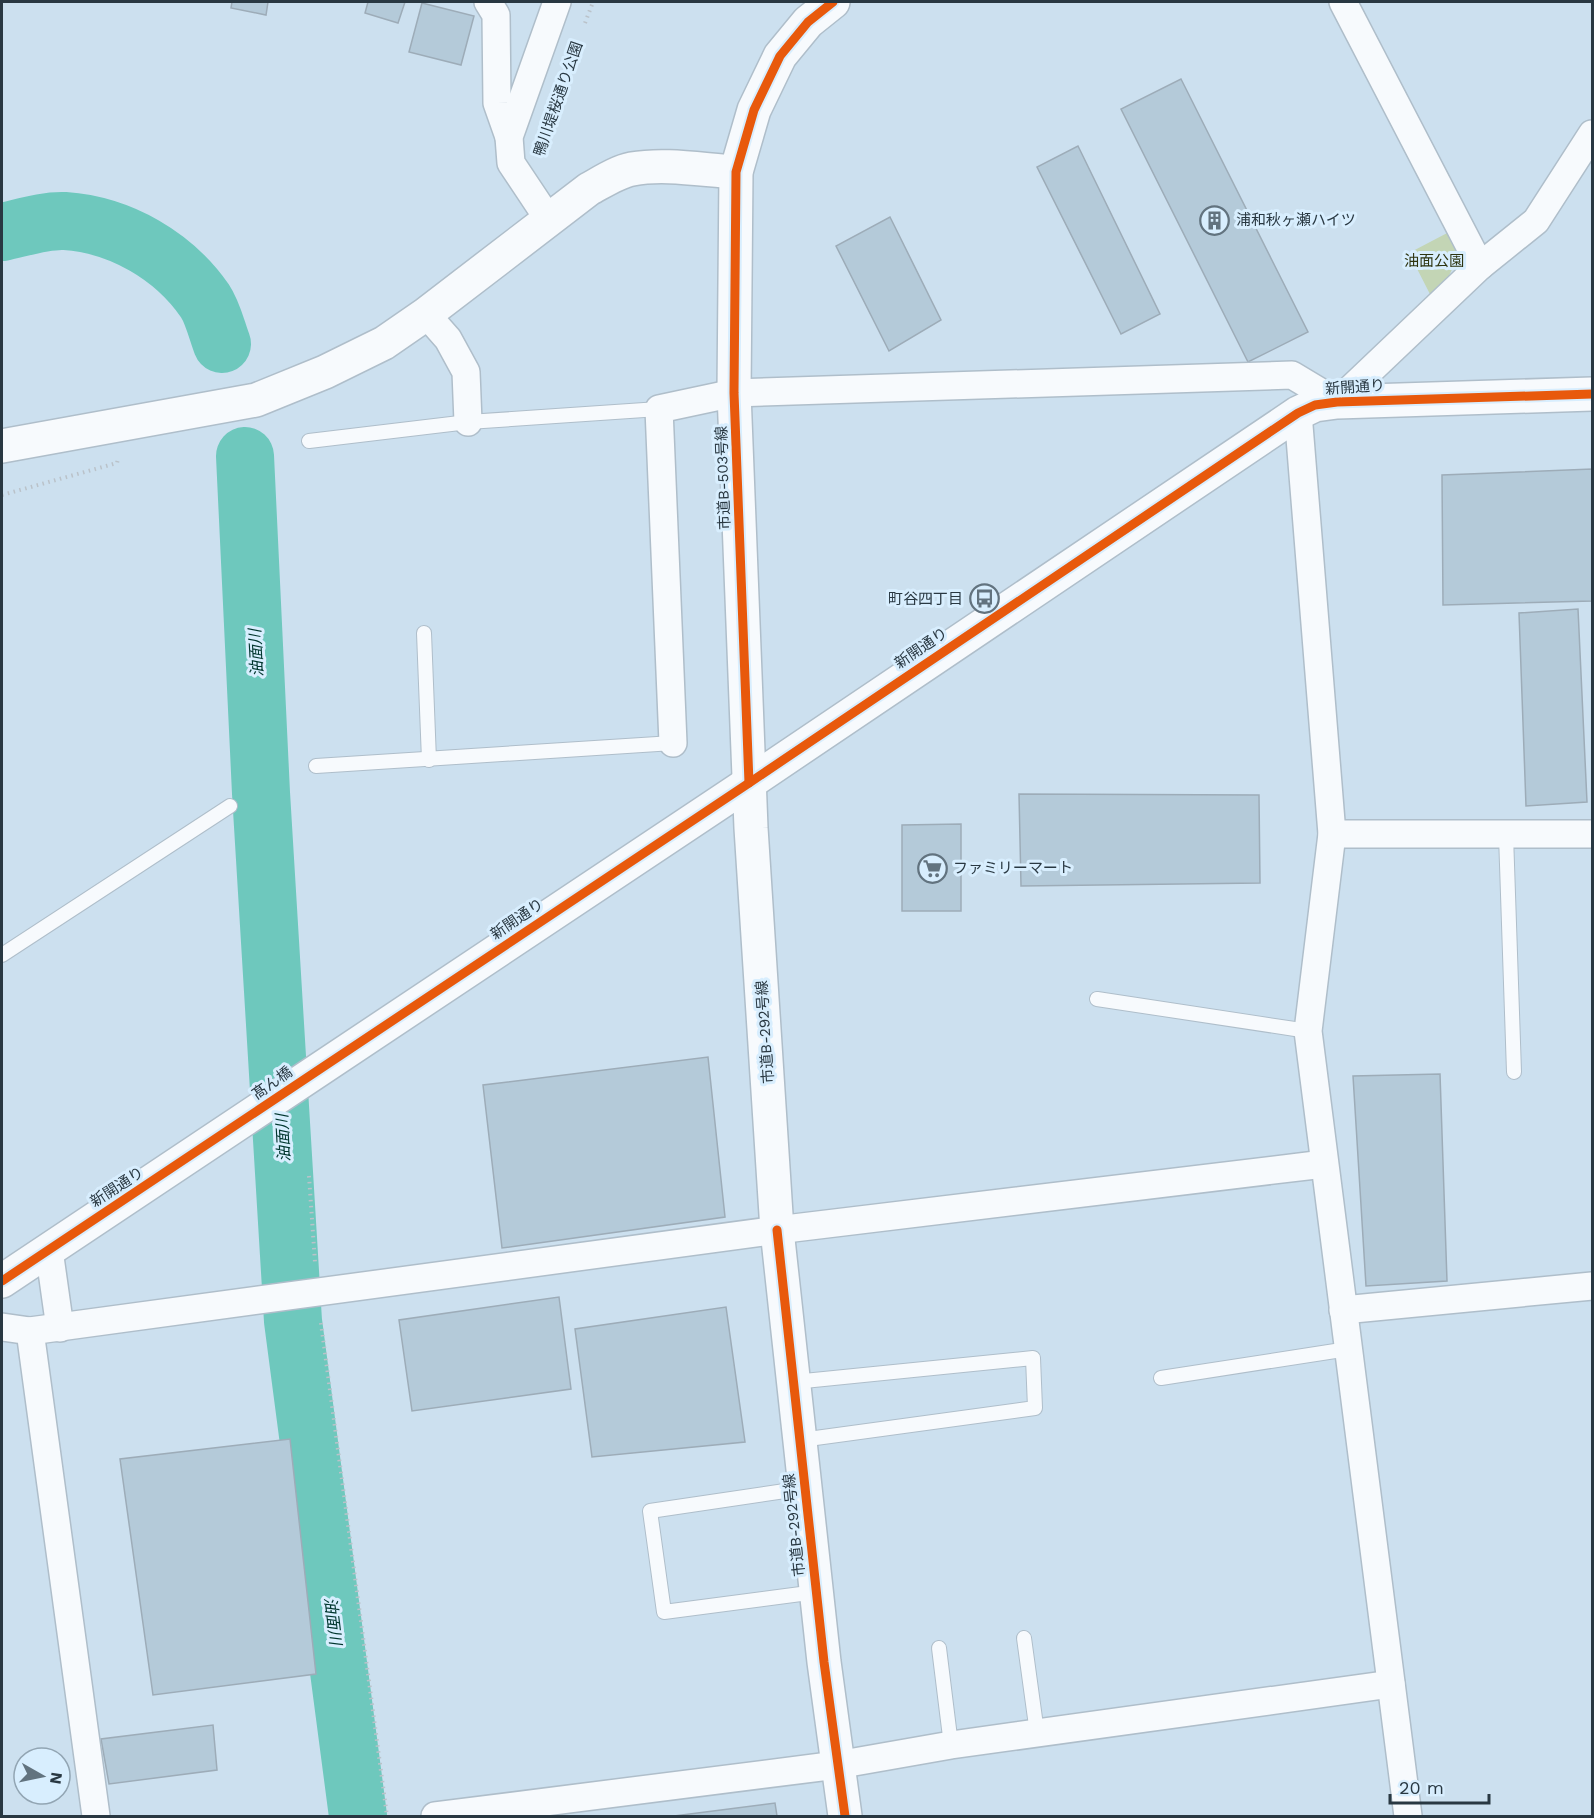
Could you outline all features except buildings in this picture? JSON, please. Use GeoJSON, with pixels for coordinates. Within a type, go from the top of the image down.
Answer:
{"type":"FeatureCollection","features":[{"type":"Feature","properties":{"kind":"street"},"geometry":{"type":"LineString","coordinates":[[488,2],[496,15],[497,104],[509,136],[511,163],[549,220]]}},
{"type":"Feature","properties":{"kind":"street"},"geometry":{"type":"LineString","coordinates":[[509,136],[556,2]]}},
{"type":"Feature","properties":{"kind":"street","name":"市道B-503号線"},"geometry":{"type":"LineString","coordinates":[[749,783],[734,393],[736,172],[754,110],[780,56],[808,22],[833,2]]}},
{"type":"Feature","properties":{"kind":"street"},"geometry":{"type":"LineString","coordinates":[[1343,2],[1480,266]]}},
{"type":"Feature","properties":{"kind":"street"},"geometry":{"type":"LineString","coordinates":[[673,743],[659,409],[734,393],[1293,375],[1337,402],[1480,266],[1536,221],[1593,134]]}},
{"type":"Feature","properties":{"kind":"street"},"geometry":{"type":"LineString","coordinates":[[2,446],[256,400],[325,372],[374,348],[426,314],[589,189],[630,169],[666,167],[736,172]]}},
{"type":"Feature","properties":{"kind":"street"},"geometry":{"type":"LineString","coordinates":[[426,314],[448,339],[466,372],[468,423]]}},
{"type":"Feature","properties":{"kind":"street","name":"新開通り"},"geometry":{"type":"LineString","coordinates":[[313,1073],[1298,413],[1315,405],[1337,402],[1593,394]]}},
{"type":"Feature","properties":{"kind":"street"},"geometry":{"type":"LineString","coordinates":[[1298,413],[1332,834],[1308,1031],[1408,1816]]}},
{"type":"Feature","properties":{"kind":"street","name":"市道B-292号線"},"geometry":{"type":"LineString","coordinates":[[749,783],[777,1230],[816,1592],[845,1816]]}},
{"type":"Feature","properties":{"kind":"street"},"geometry":{"type":"LineString","coordinates":[[1332,834],[1593,834]]}},
{"type":"Feature","properties":{"kind":"street","name":"髙ん橋"},"geometry":{"type":"LineString","coordinates":[[248,1119],[313,1073]]}},
{"type":"Feature","properties":{"kind":"street","name":"新開通り"},"geometry":{"type":"LineString","coordinates":[[2,1281],[248,1119]]}},
{"type":"Feature","properties":{"kind":"street"},"geometry":{"type":"LineString","coordinates":[[2,1327],[30,1331],[60,1328],[314,1291],[777,1230],[1324,1164]]}},
{"type":"Feature","properties":{"kind":"street"},"geometry":{"type":"LineString","coordinates":[[49,1250],[60,1328]]}},
{"type":"Feature","properties":{"kind":"street"},"geometry":{"type":"LineString","coordinates":[[1343,1310],[1593,1286]]}},
{"type":"Feature","properties":{"kind":"street"},"geometry":{"type":"LineString","coordinates":[[30,1331],[96,1816]]}},
{"type":"Feature","properties":{"kind":"street"},"geometry":{"type":"LineString","coordinates":[[435,1816],[837,1765],[951,1745],[1391,1684]]}},
{"type":"Feature","properties":{"kind":"lane"},"geometry":{"type":"LineString","coordinates":[[309,441],[468,423],[659,409]]}},
{"type":"Feature","properties":{"kind":"lane"},"geometry":{"type":"LineString","coordinates":[[424,633],[429,760]]}},
{"type":"Feature","properties":{"kind":"lane"},"geometry":{"type":"LineString","coordinates":[[316,766],[673,743]]}},
{"type":"Feature","properties":{"kind":"lane"},"geometry":{"type":"LineString","coordinates":[[2,956],[230,806]]}},
{"type":"Feature","properties":{"kind":"lane"},"geometry":{"type":"LineString","coordinates":[[1506,834],[1514,1072]]}},
{"type":"Feature","properties":{"kind":"lane"},"geometry":{"type":"LineString","coordinates":[[1097,999],[1308,1031]]}},
{"type":"Feature","properties":{"kind":"lane"},"geometry":{"type":"LineString","coordinates":[[1161,1378],[1348,1349]]}},
{"type":"Feature","properties":{"kind":"lane"},"geometry":{"type":"LineString","coordinates":[[794,1382],[1033,1358],[1035,1408],[801,1440]]}},
{"type":"Feature","properties":{"kind":"lane"},"geometry":{"type":"LineString","coordinates":[[805,1488],[650,1511],[664,1612],[816,1592]]}},
{"type":"Feature","properties":{"kind":"lane"},"geometry":{"type":"LineString","coordinates":[[1024,1638],[1037,1733]]}},
{"type":"Feature","properties":{"kind":"lane"},"geometry":{"type":"LineString","coordinates":[[939,1648],[951,1745]]}},
{"type":"Feature","properties":{"kind":"path"},"geometry":{"type":"LineString","coordinates":[[2,495],[117,463],[119,455]]}},
{"type":"Feature","properties":{"kind":"path"},"geometry":{"type":"LineString","coordinates":[[309,1176],[314,1291],[387,1816]]}},
{"type":"Feature","properties":{"kind":"green space","name":"油面公園"},"geometry":{"type":"Polygon","coordinates":[[[1451,231],[1456,251],[1455,260],[1449,275],[1433,300],[1409,253],[1451,231]]]}},
{"type":"Feature","properties":{"kind":"waterway","name":"油面川"},"geometry":{"type":"LineString","coordinates":[[2,232],[41,223],[65,221],[86,224],[126,236],[162,257],[192,285],[208,306],[222,344]]}},
{"type":"Feature","properties":{"kind":"waterway","name":"油面川"},"geometry":{"type":"LineString","coordinates":[[245,456],[261,793],[293,1321],[358,1816]]}},
{"type":"Feature","properties":{"kind":"cycle path"},"geometry":{"type":"LineString","coordinates":[[749,783],[734,393],[736,172],[754,110],[780,56],[808,22],[833,2]]}},
{"type":"Feature","properties":{"kind":"cycle path"},"geometry":{"type":"LineString","coordinates":[[2,1281],[749,783],[1298,413],[1315,405],[1337,402],[1592,394]]}},
{"type":"Feature","properties":{"kind":"cycle path"},"geometry":{"type":"LineString","coordinates":[[777,1230],[824,1662],[845,1816]]}},
{"type":"Feature","properties":{"kind":"place","name":"浦和秋ヶ瀬ハイツ"},"geometry":{"type":"Point","coordinates":[1215,220]}},
{"type":"Feature","properties":{"kind":"place","name":"町谷四丁目"},"geometry":{"type":"Point","coordinates":[984,599]}},
{"type":"Feature","properties":{"kind":"place","name":"ファミリーマート"},"geometry":{"type":"Point","coordinates":[932,868]}}]}
